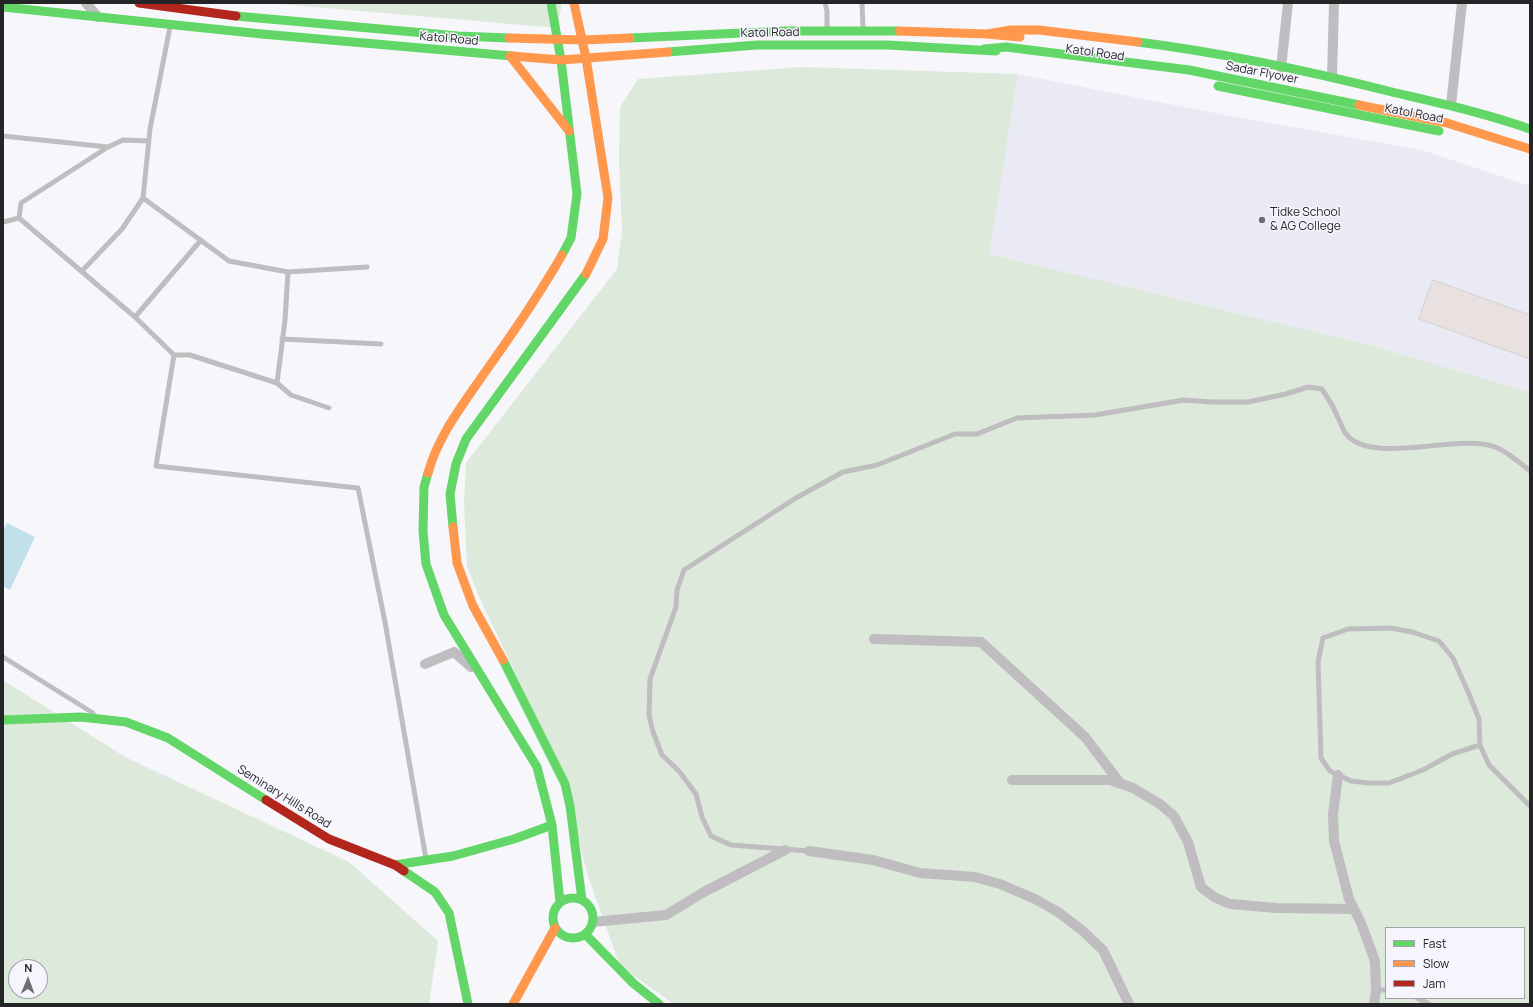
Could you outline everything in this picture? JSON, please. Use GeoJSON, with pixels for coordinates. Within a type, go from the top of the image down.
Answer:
{"type":"FeatureCollection","features":[{"type":"Feature","properties":{"kind":"main road","name":"Katol Road"},"geometry":{"type":"LineString","coordinates":[[139,3],[354,28],[458,36],[582,40],[863,30],[987,34],[1011,30],[1039,30],[1184,48],[1332,77],[1451,105],[1496,117],[1530,129]]}},
{"type":"Feature","properties":{"kind":"main road"},"geometry":{"type":"LineString","coordinates":[[551,3],[556,39],[561,60],[577,194],[571,238],[541,292],[446,429],[433,454],[424,487],[423,531],[426,564],[444,615],[537,767],[552,825],[560,902]]}},
{"type":"Feature","properties":{"kind":"main road"},"geometry":{"type":"LineString","coordinates":[[574,3],[586,58],[608,198],[603,239],[586,273],[466,439],[456,464],[450,494],[456,563],[470,599],[565,784],[570,806],[582,900]]}},
{"type":"Feature","properties":{"kind":"main road","name":"Katol Road"},"geometry":{"type":"LineString","coordinates":[[3,7],[269,35],[561,60],[757,45],[887,44],[984,49],[1186,79],[1451,133],[1530,157]]}},
{"type":"Feature","properties":{"kind":"main road"},"geometry":{"type":"LineString","coordinates":[[987,34],[1039,40]]}},
{"type":"Feature","properties":{"kind":"main road","name":"Sadar Flyover"},"geometry":{"type":"LineString","coordinates":[[984,49],[1006,47],[1037,50],[1196,72],[1447,123],[1530,148]]}},
{"type":"Feature","properties":{"kind":"main road","name":"Sadar Flyover"},"geometry":{"type":"LineString","coordinates":[[1116,51],[1188,62],[1448,116],[1530,141]]}},
{"type":"Feature","properties":{"kind":"main road"},"geometry":{"type":"LineString","coordinates":[[510,56],[570,132]]}},
{"type":"Feature","properties":{"kind":"main road","name":"Seminary Hills Road"},"geometry":{"type":"LineString","coordinates":[[3,720],[81,717],[126,722],[168,738],[329,839],[395,865],[435,892],[449,913],[468,1004]]}},
{"type":"Feature","properties":{"kind":"main road"},"geometry":{"type":"LineString","coordinates":[[395,865],[453,856],[514,839],[552,825]]}},
{"type":"Feature","properties":{"kind":"main road"},"geometry":{"type":"LineString","coordinates":[[571,898],[582,900],[589,906],[593,914],[593,922],[585,934],[575,938],[563,936],[555,928],[552,919],[554,910],[560,902],[571,898]]}},
{"type":"Feature","properties":{"kind":"main road"},"geometry":{"type":"LineString","coordinates":[[513,1004],[555,928]]}},
{"type":"Feature","properties":{"kind":"main road"},"geometry":{"type":"LineString","coordinates":[[585,934],[633,983],[659,1004]]}},
{"type":"Feature","properties":{"kind":"street"},"geometry":{"type":"LineString","coordinates":[[86,3],[98,17]]}},
{"type":"Feature","properties":{"kind":"street"},"geometry":{"type":"LineString","coordinates":[[1281,68],[1288,3]]}},
{"type":"Feature","properties":{"kind":"street"},"geometry":{"type":"LineString","coordinates":[[1332,77],[1334,3]]}},
{"type":"Feature","properties":{"kind":"street"},"geometry":{"type":"LineString","coordinates":[[1451,105],[1462,3]]}},
{"type":"Feature","properties":{"kind":"street"},"geometry":{"type":"LineString","coordinates":[[874,639],[981,642],[1085,737],[1120,783]]}},
{"type":"Feature","properties":{"kind":"street"},"geometry":{"type":"LineString","coordinates":[[425,664],[454,652],[482,677]]}},
{"type":"Feature","properties":{"kind":"street"},"geometry":{"type":"LineString","coordinates":[[1338,775],[1332,814],[1334,841],[1347,893],[1375,961],[1381,990],[1374,1004]]}},
{"type":"Feature","properties":{"kind":"street"},"geometry":{"type":"LineString","coordinates":[[1012,780],[1110,780],[1133,788],[1160,804],[1174,816],[1188,842],[1201,887],[1214,897],[1230,904],[1354,910]]}},
{"type":"Feature","properties":{"kind":"street"},"geometry":{"type":"LineString","coordinates":[[593,922],[666,915],[704,892],[785,850]]}},
{"type":"Feature","properties":{"kind":"street"},"geometry":{"type":"LineString","coordinates":[[809,851],[873,860],[920,873],[975,877],[1000,884],[1035,900],[1058,912],[1083,931],[1103,950],[1129,1004]]}},
{"type":"Feature","properties":{"kind":"lane"},"geometry":{"type":"LineString","coordinates":[[826,3],[827,31]]}},
{"type":"Feature","properties":{"kind":"lane"},"geometry":{"type":"LineString","coordinates":[[862,3],[863,30]]}},
{"type":"Feature","properties":{"kind":"lane"},"geometry":{"type":"LineString","coordinates":[[82,271],[122,228],[144,198],[149,141],[170,24]]}},
{"type":"Feature","properties":{"kind":"lane"},"geometry":{"type":"LineString","coordinates":[[3,136],[108,147]]}},
{"type":"Feature","properties":{"kind":"lane"},"geometry":{"type":"LineString","coordinates":[[19,218],[21,204],[108,147],[123,140],[149,141]]}},
{"type":"Feature","properties":{"kind":"lane"},"geometry":{"type":"LineString","coordinates":[[144,198],[229,261],[288,272],[367,267]]}},
{"type":"Feature","properties":{"kind":"lane"},"geometry":{"type":"LineString","coordinates":[[3,222],[19,218]]}},
{"type":"Feature","properties":{"kind":"lane"},"geometry":{"type":"LineString","coordinates":[[19,218],[135,317],[174,355],[190,356],[278,383],[291,395],[329,408]]}},
{"type":"Feature","properties":{"kind":"lane"},"geometry":{"type":"LineString","coordinates":[[135,317],[201,240]]}},
{"type":"Feature","properties":{"kind":"lane"},"geometry":{"type":"LineString","coordinates":[[278,383],[285,320],[288,272]]}},
{"type":"Feature","properties":{"kind":"lane"},"geometry":{"type":"LineString","coordinates":[[282,339],[381,344]]}},
{"type":"Feature","properties":{"kind":"lane"},"geometry":{"type":"LineString","coordinates":[[174,355],[156,466],[358,488],[385,622],[426,859]]}},
{"type":"Feature","properties":{"kind":"lane"},"geometry":{"type":"LineString","coordinates":[[809,851],[731,845],[711,836],[702,817],[696,794],[679,772],[662,755],[653,732],[649,715],[650,680],[676,608],[677,590],[684,570],[796,498],[843,472],[877,465],[955,434],[977,434],[1017,418],[1095,415],[1184,400],[1248,402],[1308,387],[1322,389],[1346,434],[1359,444],[1405,448],[1466,443],[1494,446],[1514,457],[1530,471]]}},
{"type":"Feature","properties":{"kind":"lane"},"geometry":{"type":"LineString","coordinates":[[1480,745],[1452,754],[1423,770],[1389,783],[1351,781],[1330,771],[1321,758],[1318,662],[1323,638],[1348,629],[1391,628],[1412,632],[1439,641],[1453,658],[1469,694],[1479,719],[1480,745],[1489,765],[1530,806]]}},
{"type":"Feature","properties":{"kind":"lane"},"geometry":{"type":"LineString","coordinates":[[3,656],[103,719]]}},
{"type":"Feature","properties":{"kind":"lane"},"geometry":{"type":"LineString","coordinates":[[1419,999],[1429,1004]]}},
{"type":"Feature","properties":{"kind":"shaded area","name":"Tidke School & AG College"},"geometry":{"type":"Polygon","coordinates":[[[1018,74],[1225,115],[1422,150],[1530,186],[1530,392],[1370,345],[988,254],[1018,74]]]}},
{"type":"Feature","properties":{"kind":"green space"},"geometry":{"type":"Polygon","coordinates":[[[268,3],[562,3],[557,28],[268,3]]]}},
{"type":"Feature","properties":{"kind":"green space"},"geometry":{"type":"Polygon","coordinates":[[[802,67],[1018,74],[989,254],[1370,345],[1530,392],[1530,1004],[674,1004],[620,966],[589,879],[557,761],[480,599],[467,566],[464,502],[466,463],[617,269],[622,231],[619,160],[620,107],[638,79],[802,67]]]}},
{"type":"Feature","properties":{"kind":"green space"},"geometry":{"type":"Polygon","coordinates":[[[3,680],[125,757],[349,862],[438,941],[429,1004],[3,1004],[3,680]]]}},
{"type":"Feature","properties":{"kind":"water"},"geometry":{"type":"Polygon","coordinates":[[[7,523],[35,537],[10,590],[3,586],[3,531],[7,523]]]}},
{"type":"Feature","properties":{"kind":"building"},"geometry":{"type":"Polygon","coordinates":[[[1433,280],[1530,315],[1530,359],[1419,319],[1433,280]]]}},
{"type":"Feature","properties":{"kind":"traffic: fast"},"geometry":{"type":"LineString","coordinates":[[551,3],[561,60],[577,194],[571,238],[562,255]]}},
{"type":"Feature","properties":{"kind":"traffic: fast"},"geometry":{"type":"LineString","coordinates":[[3,7],[262,34],[512,56]]}},
{"type":"Feature","properties":{"kind":"traffic: fast"},"geometry":{"type":"LineString","coordinates":[[236,16],[458,36],[509,38]]}},
{"type":"Feature","properties":{"kind":"traffic: fast"},"geometry":{"type":"LineString","coordinates":[[630,38],[787,31],[899,31]]}},
{"type":"Feature","properties":{"kind":"traffic: fast"},"geometry":{"type":"LineString","coordinates":[[1138,42],[1234,57],[1298,70],[1462,109],[1530,129]]}},
{"type":"Feature","properties":{"kind":"traffic: fast"},"geometry":{"type":"LineString","coordinates":[[668,52],[757,45],[887,45],[996,51]]}},
{"type":"Feature","properties":{"kind":"traffic: fast"},"geometry":{"type":"LineString","coordinates":[[984,49],[1006,47],[1189,70],[1359,105]]}},
{"type":"Feature","properties":{"kind":"traffic: fast"},"geometry":{"type":"LineString","coordinates":[[1218,86],[1439,131]]}},
{"type":"Feature","properties":{"kind":"traffic: fast"},"geometry":{"type":"LineString","coordinates":[[453,527],[450,494],[456,464],[466,439],[586,274]]}},
{"type":"Feature","properties":{"kind":"traffic: fast"},"geometry":{"type":"LineString","coordinates":[[428,473],[424,487],[423,531],[426,564],[444,615],[537,767],[552,825],[560,902]]}},
{"type":"Feature","properties":{"kind":"traffic: fast"},"geometry":{"type":"LineString","coordinates":[[503,660],[565,784],[570,806],[582,900]]}},
{"type":"Feature","properties":{"kind":"traffic: fast"},"geometry":{"type":"LineString","coordinates":[[3,720],[81,717],[126,722],[168,738],[266,800]]}},
{"type":"Feature","properties":{"kind":"traffic: fast"},"geometry":{"type":"LineString","coordinates":[[395,865],[453,856],[514,839],[552,825]]}},
{"type":"Feature","properties":{"kind":"traffic: fast"},"geometry":{"type":"LineString","coordinates":[[404,871],[435,892],[449,913],[468,1004]]}},
{"type":"Feature","properties":{"kind":"traffic: fast"},"geometry":{"type":"LineString","coordinates":[[569,898],[577,898],[584,901],[590,907],[593,918],[590,929],[584,935],[577,938],[569,938],[562,935],[556,929],[553,922],[553,914],[556,907],[562,901],[569,898]]}},
{"type":"Feature","properties":{"kind":"traffic: fast"},"geometry":{"type":"LineString","coordinates":[[585,934],[633,983],[659,1004]]}},
{"type":"Feature","properties":{"kind":"traffic: slow"},"geometry":{"type":"LineString","coordinates":[[574,3],[586,58],[608,198],[603,239],[586,274]]}},
{"type":"Feature","properties":{"kind":"traffic: slow"},"geometry":{"type":"LineString","coordinates":[[899,31],[987,34],[1011,30],[1039,30],[1138,42]]}},
{"type":"Feature","properties":{"kind":"traffic: slow"},"geometry":{"type":"LineString","coordinates":[[987,34],[1020,37]]}},
{"type":"Feature","properties":{"kind":"traffic: slow"},"geometry":{"type":"LineString","coordinates":[[509,38],[582,40],[630,38]]}},
{"type":"Feature","properties":{"kind":"traffic: slow"},"geometry":{"type":"LineString","coordinates":[[512,56],[561,60],[668,52]]}},
{"type":"Feature","properties":{"kind":"traffic: slow"},"geometry":{"type":"LineString","coordinates":[[510,56],[569,131]]}},
{"type":"Feature","properties":{"kind":"traffic: slow"},"geometry":{"type":"LineString","coordinates":[[1359,105],[1447,123],[1530,149]]}},
{"type":"Feature","properties":{"kind":"traffic: slow"},"geometry":{"type":"LineString","coordinates":[[428,473],[432,459],[451,422],[524,316],[562,255]]}},
{"type":"Feature","properties":{"kind":"traffic: slow"},"geometry":{"type":"LineString","coordinates":[[453,527],[457,563],[473,606],[503,660]]}},
{"type":"Feature","properties":{"kind":"traffic: slow"},"geometry":{"type":"LineString","coordinates":[[513,1004],[555,928]]}},
{"type":"Feature","properties":{"kind":"traffic: jam"},"geometry":{"type":"LineString","coordinates":[[139,3],[236,16]]}},
{"type":"Feature","properties":{"kind":"traffic: jam"},"geometry":{"type":"LineString","coordinates":[[266,800],[329,839],[395,865],[404,871]]}},
{"type":"Feature","properties":{"kind":"place","name":"Tidke School & AG College"},"geometry":{"type":"Point","coordinates":[1262,220]}}]}
